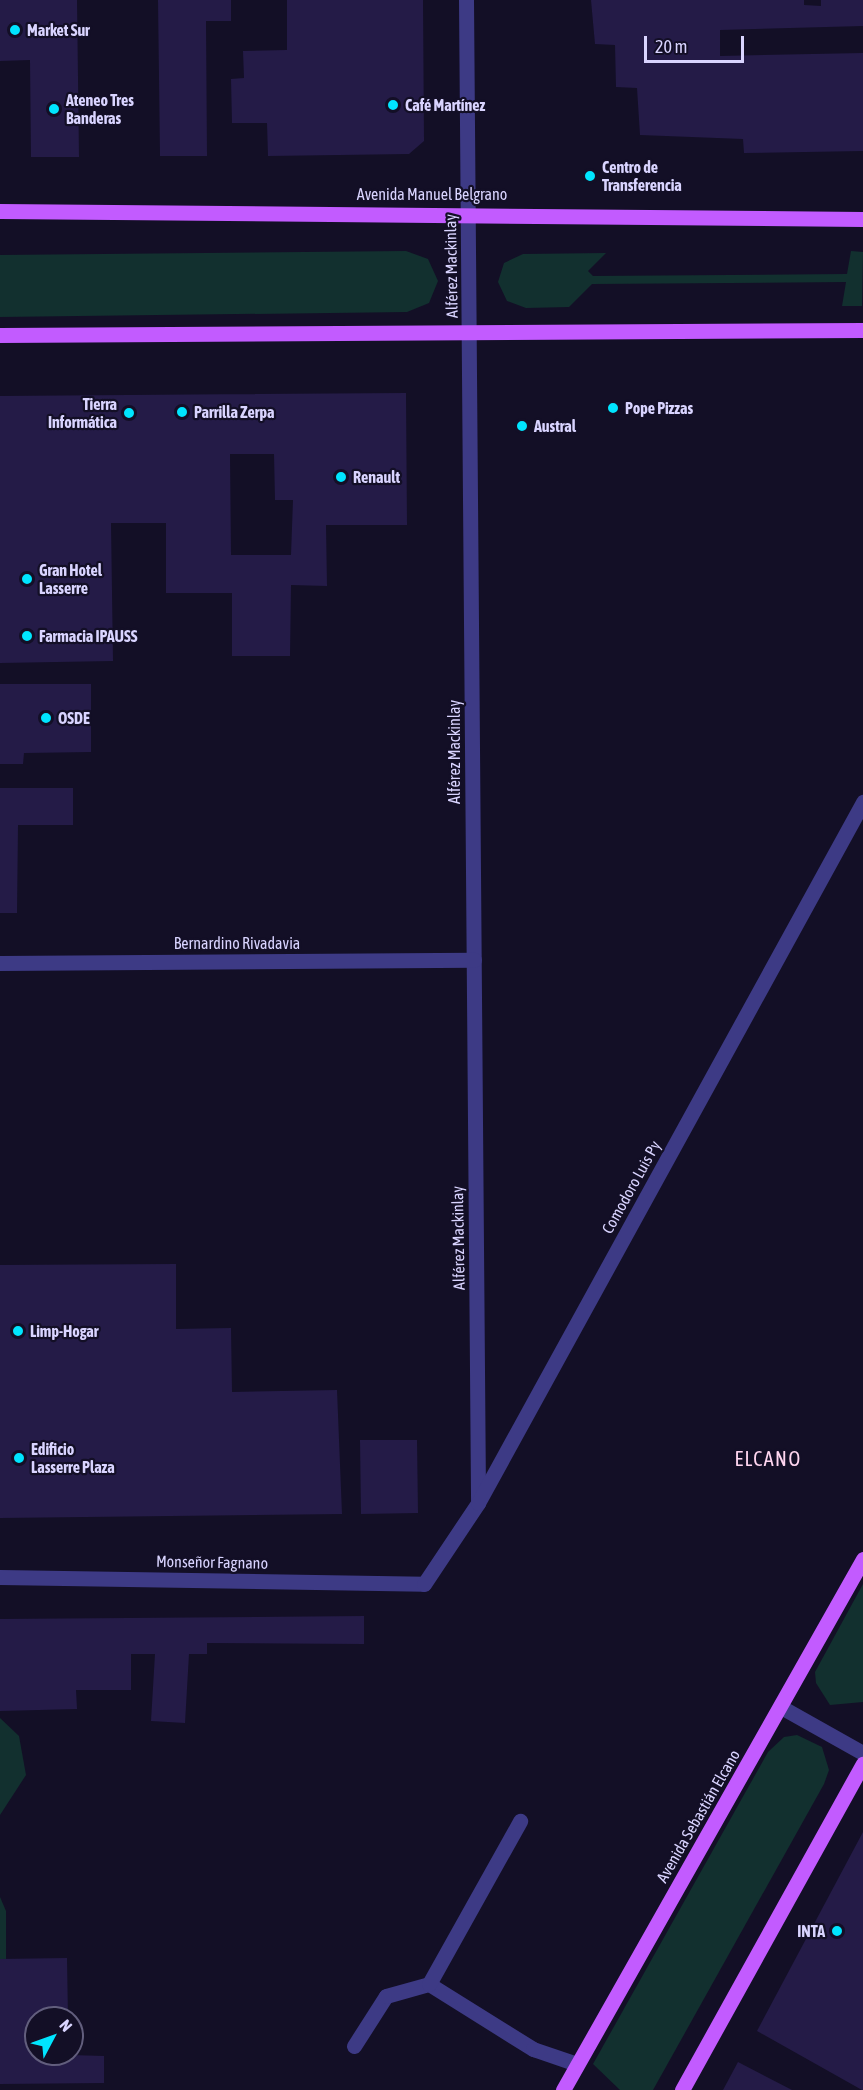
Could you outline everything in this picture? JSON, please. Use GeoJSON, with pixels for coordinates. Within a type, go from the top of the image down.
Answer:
{"type":"FeatureCollection","features":[{"type":"Feature","properties":{"kind":"main road","name":"Avenida Manuel Belgrano"},"geometry":{"type":"LineString","coordinates":[[0,211],[468,212],[863,220]]}},
{"type":"Feature","properties":{"kind":"main road"},"geometry":{"type":"LineString","coordinates":[[0,336],[859,329]]}},
{"type":"Feature","properties":{"kind":"main road","name":"Avenida Sebastián Elcano"},"geometry":{"type":"LineString","coordinates":[[563,2090],[863,1559]]}},
{"type":"Feature","properties":{"kind":"main road"},"geometry":{"type":"LineString","coordinates":[[682,2090],[863,1764]]}},
{"type":"Feature","properties":{"kind":"street","name":"Alférez Mackinlay"},"geometry":{"type":"LineString","coordinates":[[466,0],[478,1503]]}},
{"type":"Feature","properties":{"kind":"street","name":"Comodoro Luis Py"},"geometry":{"type":"LineString","coordinates":[[424,1584],[478,1503],[863,802]]}},
{"type":"Feature","properties":{"kind":"street","name":"Bernardino Rivadavia"},"geometry":{"type":"LineString","coordinates":[[0,963],[474,960]]}},
{"type":"Feature","properties":{"kind":"street","name":"Monseñor Fagnano"},"geometry":{"type":"LineString","coordinates":[[0,1577],[424,1584]]}},
{"type":"Feature","properties":{"kind":"street"},"geometry":{"type":"LineString","coordinates":[[781,1707],[863,1753]]}},
{"type":"Feature","properties":{"kind":"street"},"geometry":{"type":"LineString","coordinates":[[354,2046],[386,1996],[429,1984],[520,1821]]}},
{"type":"Feature","properties":{"kind":"street"},"geometry":{"type":"LineString","coordinates":[[429,1984],[533,2049],[577,2064]]}},
{"type":"Feature","properties":{"kind":"green space"},"geometry":{"type":"Polygon","coordinates":[[[406,251],[428,259],[438,281],[429,303],[407,312],[0,317],[0,255],[406,251]]]}},
{"type":"Feature","properties":{"kind":"green space"},"geometry":{"type":"Polygon","coordinates":[[[851,251],[863,252],[862,306],[842,306],[846,282],[592,284],[569,307],[526,308],[507,301],[498,282],[504,263],[523,254],[606,253],[588,271],[593,276],[847,274],[851,251]]]}},
{"type":"Feature","properties":{"kind":"green space"},"geometry":{"type":"Polygon","coordinates":[[[863,1584],[863,1702],[830,1705],[816,1683],[815,1672],[863,1584]]]}},
{"type":"Feature","properties":{"kind":"green space"},"geometry":{"type":"Polygon","coordinates":[[[0,1718],[19,1736],[26,1775],[0,1815],[0,1718]]]}},
{"type":"Feature","properties":{"kind":"green space"},"geometry":{"type":"Polygon","coordinates":[[[797,1735],[822,1747],[829,1770],[824,1784],[653,2090],[620,2090],[593,2064],[768,1752],[784,1737],[797,1735]]]}},
{"type":"Feature","properties":{"kind":"green space"},"geometry":{"type":"Polygon","coordinates":[[[0,1897],[6,1911],[6,1959],[0,1959],[0,1897]]]}},
{"type":"Feature","properties":{"kind":"building","name":"Ateneo Tres Banderas"},"geometry":{"type":"Polygon","coordinates":[[[0,0],[77,0],[79,157],[31,157],[30,60],[0,61],[0,0]]]}},
{"type":"Feature","properties":{"kind":"building"},"geometry":{"type":"Polygon","coordinates":[[[158,0],[231,0],[231,21],[206,21],[207,156],[160,156],[158,0]]]}},
{"type":"Feature","properties":{"kind":"building"},"geometry":{"type":"Polygon","coordinates":[[[287,0],[423,0],[424,141],[409,154],[268,156],[267,123],[232,123],[231,79],[244,78],[243,51],[287,50],[287,0]]]}},
{"type":"Feature","properties":{"kind":"building"},"geometry":{"type":"Polygon","coordinates":[[[591,0],[804,0],[804,5],[821,6],[821,0],[863,0],[863,26],[720,30],[720,56],[863,53],[863,151],[744,153],[743,139],[640,135],[637,88],[616,87],[615,45],[595,44],[591,0]]]}},
{"type":"Feature","properties":{"kind":"building"},"geometry":{"type":"Polygon","coordinates":[[[406,393],[407,525],[326,525],[327,586],[291,585],[290,656],[232,656],[232,593],[166,593],[166,523],[111,523],[113,661],[0,663],[0,396],[406,393]],[[230,454],[231,555],[291,555],[293,500],[275,500],[274,454],[230,454]]]}},
{"type":"Feature","properties":{"kind":"building","name":"OSDE"},"geometry":{"type":"Polygon","coordinates":[[[0,684],[91,684],[91,752],[24,753],[23,764],[0,764],[0,684]]]}},
{"type":"Feature","properties":{"kind":"building"},"geometry":{"type":"Polygon","coordinates":[[[0,788],[73,788],[73,825],[18,825],[17,913],[0,913],[0,788]]]}},
{"type":"Feature","properties":{"kind":"building"},"geometry":{"type":"Polygon","coordinates":[[[176,1264],[176,1329],[231,1328],[232,1392],[337,1390],[342,1514],[0,1518],[0,1265],[176,1264]]]}},
{"type":"Feature","properties":{"kind":"building"},"geometry":{"type":"Polygon","coordinates":[[[360,1440],[417,1440],[418,1513],[361,1514],[360,1440]]]}},
{"type":"Feature","properties":{"kind":"building"},"geometry":{"type":"Polygon","coordinates":[[[364,1616],[364,1644],[207,1643],[207,1654],[189,1654],[185,1723],[151,1721],[155,1654],[131,1654],[131,1690],[76,1690],[77,1709],[0,1711],[0,1619],[364,1616]]]}},
{"type":"Feature","properties":{"kind":"building","name":"INTA"},"geometry":{"type":"Polygon","coordinates":[[[863,1832],[863,2090],[862,2090],[757,2031],[863,1832]]]}},
{"type":"Feature","properties":{"kind":"building"},"geometry":{"type":"Polygon","coordinates":[[[67,1958],[68,2006],[24,2006],[24,2066],[84,2066],[84,2055],[104,2056],[104,2083],[0,2084],[0,1959],[67,1958]]]}},
{"type":"Feature","properties":{"kind":"building"},"geometry":{"type":"Polygon","coordinates":[[[738,2062],[792,2090],[723,2090],[738,2062]]]}},
{"type":"Feature","properties":{"kind":"place","name":"Market Sur"},"geometry":{"type":"Point","coordinates":[15,30]}},
{"type":"Feature","properties":{"kind":"place","name":"Café Martínez"},"geometry":{"type":"Point","coordinates":[393,105]}},
{"type":"Feature","properties":{"kind":"place","name":"Ateneo Tres Banderas"},"geometry":{"type":"Point","coordinates":[54,109]}},
{"type":"Feature","properties":{"kind":"place","name":"Centro de Transferencia"},"geometry":{"type":"Point","coordinates":[590,176]}},
{"type":"Feature","properties":{"kind":"place","name":"Pope Pizzas"},"geometry":{"type":"Point","coordinates":[613,408]}},
{"type":"Feature","properties":{"kind":"place","name":"Parrilla Zerpa"},"geometry":{"type":"Point","coordinates":[182,412]}},
{"type":"Feature","properties":{"kind":"place","name":"Tierra Informática"},"geometry":{"type":"Point","coordinates":[129,413]}},
{"type":"Feature","properties":{"kind":"place","name":"Austral"},"geometry":{"type":"Point","coordinates":[522,426]}},
{"type":"Feature","properties":{"kind":"place","name":"Renault"},"geometry":{"type":"Point","coordinates":[341,477]}},
{"type":"Feature","properties":{"kind":"place","name":"Gran Hotel Lasserre"},"geometry":{"type":"Point","coordinates":[27,579]}},
{"type":"Feature","properties":{"kind":"place","name":"Farmacia IPAUSS"},"geometry":{"type":"Point","coordinates":[27,636]}},
{"type":"Feature","properties":{"kind":"place","name":"OSDE"},"geometry":{"type":"Point","coordinates":[46,718]}},
{"type":"Feature","properties":{"kind":"place","name":"Limp-Hogar"},"geometry":{"type":"Point","coordinates":[18,1331]}},
{"type":"Feature","properties":{"kind":"place","name":"Edificio Lasserre Plaza"},"geometry":{"type":"Point","coordinates":[19,1458]}},
{"type":"Feature","properties":{"kind":"place","name":"INTA"},"geometry":{"type":"Point","coordinates":[837,1931]}},
{"type":"Feature","properties":{"kind":"district","name":"ELCANO"},"geometry":{"type":"Point","coordinates":[768,1458]}}]}
